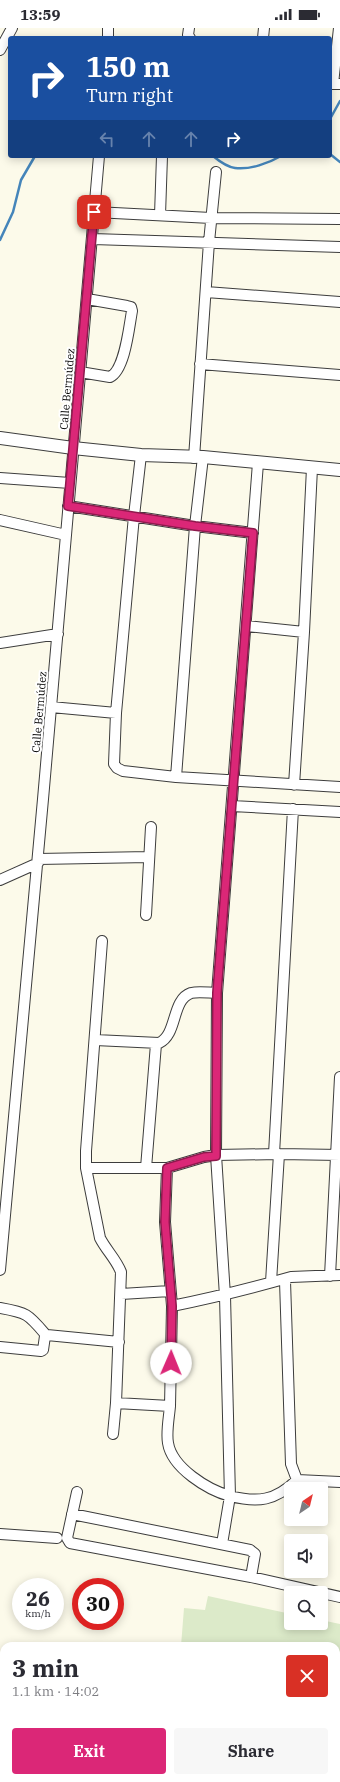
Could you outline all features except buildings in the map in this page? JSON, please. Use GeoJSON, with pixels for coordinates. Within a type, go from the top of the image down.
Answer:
{"type":"FeatureCollection","features":[{"type":"Feature","properties":{"kind":"street"},"geometry":{"type":"LineString","coordinates":[[0,50],[12,28]]}},
{"type":"Feature","properties":{"kind":"street"},"geometry":{"type":"LineString","coordinates":[[334,84],[339,28]]}},
{"type":"Feature","properties":{"kind":"street","name":"Calle Bermúdez"},"geometry":{"type":"LineString","coordinates":[[0,1270],[38,861],[99,158]]}},
{"type":"Feature","properties":{"kind":"street"},"geometry":{"type":"LineString","coordinates":[[160,215],[162,158]]}},
{"type":"Feature","properties":{"kind":"street"},"geometry":{"type":"LineString","coordinates":[[176,777],[195,526],[200,364],[216,172]]}},
{"type":"Feature","properties":{"kind":"street"},"geometry":{"type":"LineString","coordinates":[[94,212],[211,218],[340,219]]}},
{"type":"Feature","properties":{"kind":"street"},"geometry":{"type":"LineString","coordinates":[[93,239],[340,247]]}},
{"type":"Feature","properties":{"kind":"street"},"geometry":{"type":"LineString","coordinates":[[206,292],[340,302]]}},
{"type":"Feature","properties":{"kind":"street"},"geometry":{"type":"LineString","coordinates":[[80,372],[110,376],[114,375],[122,362],[132,311],[131,307],[87,299]]}},
{"type":"Feature","properties":{"kind":"street"},"geometry":{"type":"LineString","coordinates":[[200,364],[340,375]]}},
{"type":"Feature","properties":{"kind":"street"},"geometry":{"type":"LineString","coordinates":[[0,438],[141,455],[198,458],[340,470]]}},
{"type":"Feature","properties":{"kind":"street"},"geometry":{"type":"LineString","coordinates":[[141,455],[116,713],[114,764],[117,768],[123,771],[176,777],[340,787]]}},
{"type":"Feature","properties":{"kind":"street"},"geometry":{"type":"LineString","coordinates":[[222,1544],[230,1496],[225,1296],[216,1156],[217,993],[258,463]]}},
{"type":"Feature","properties":{"kind":"street"},"geometry":{"type":"LineString","coordinates":[[294,785],[304,632],[312,468]]}},
{"type":"Feature","properties":{"kind":"street"},"geometry":{"type":"LineString","coordinates":[[0,478],[70,483]]}},
{"type":"Feature","properties":{"kind":"street"},"geometry":{"type":"LineString","coordinates":[[68,506],[195,526],[253,533]]}},
{"type":"Feature","properties":{"kind":"street"},"geometry":{"type":"LineString","coordinates":[[0,520],[66,535]]}},
{"type":"Feature","properties":{"kind":"street"},"geometry":{"type":"LineString","coordinates":[[246,626],[304,632]]}},
{"type":"Feature","properties":{"kind":"street"},"geometry":{"type":"LineString","coordinates":[[0,643],[58,634]]}},
{"type":"Feature","properties":{"kind":"street"},"geometry":{"type":"LineString","coordinates":[[51,707],[116,713]]}},
{"type":"Feature","properties":{"kind":"street"},"geometry":{"type":"LineString","coordinates":[[232,806],[340,812]]}},
{"type":"Feature","properties":{"kind":"street"},"geometry":{"type":"LineString","coordinates":[[271,1282],[293,809]]}},
{"type":"Feature","properties":{"kind":"street"},"geometry":{"type":"LineString","coordinates":[[146,915],[151,827]]}},
{"type":"Feature","properties":{"kind":"street"},"geometry":{"type":"LineString","coordinates":[[0,880],[38,861],[149,857]]}},
{"type":"Feature","properties":{"kind":"street"},"geometry":{"type":"LineString","coordinates":[[102,941],[87,1131],[86,1168],[100,1238],[121,1272],[116,1403],[113,1434]]}},
{"type":"Feature","properties":{"kind":"street"},"geometry":{"type":"LineString","coordinates":[[95,1040],[156,1044],[167,1037],[180,1003],[185,997],[194,992],[217,993]]}},
{"type":"Feature","properties":{"kind":"street"},"geometry":{"type":"LineString","coordinates":[[146,1168],[156,1044]]}},
{"type":"Feature","properties":{"kind":"street"},"geometry":{"type":"LineString","coordinates":[[172,1306],[225,1296],[271,1282],[285,1281],[291,1277],[335,1276],[340,1077]]}},
{"type":"Feature","properties":{"kind":"street"},"geometry":{"type":"LineString","coordinates":[[86,1168],[167,1168],[204,1157],[216,1156],[276,1154],[338,1155]]}},
{"type":"Feature","properties":{"kind":"street"},"geometry":{"type":"LineString","coordinates":[[167,1168],[165,1222],[172,1306],[168,1442],[171,1453],[177,1462],[208,1488],[245,1500],[260,1500],[285,1490],[297,1480],[340,1482]]}},
{"type":"Feature","properties":{"kind":"street"},"geometry":{"type":"LineString","coordinates":[[285,1281],[291,1464],[297,1480]]}},
{"type":"Feature","properties":{"kind":"street"},"geometry":{"type":"LineString","coordinates":[[121,1294],[170,1291]]}},
{"type":"Feature","properties":{"kind":"street"},"geometry":{"type":"LineString","coordinates":[[0,1308],[22,1312],[29,1316],[46,1335],[119,1342]]}},
{"type":"Feature","properties":{"kind":"street"},"geometry":{"type":"LineString","coordinates":[[0,1347],[41,1351],[43,1350],[46,1335]]}},
{"type":"Feature","properties":{"kind":"street"},"geometry":{"type":"LineString","coordinates":[[116,1403],[170,1406]]}},
{"type":"Feature","properties":{"kind":"street"},"geometry":{"type":"LineString","coordinates":[[77,1492],[67,1538],[70,1543],[251,1577],[340,1597]]}},
{"type":"Feature","properties":{"kind":"street"},"geometry":{"type":"LineString","coordinates":[[72,1514],[253,1551],[255,1554],[251,1577]]}},
{"type":"Feature","properties":{"kind":"street"},"geometry":{"type":"LineString","coordinates":[[0,1534],[57,1538]]}},
{"type":"Feature","properties":{"kind":"green space"},"geometry":{"type":"Polygon","coordinates":[[[208,1596],[284,1612],[284,1630],[328,1630],[328,1621],[340,1624],[340,1642],[181,1642],[184,1608],[205,1610],[208,1596]]]}},
{"type":"Feature","properties":{"kind":"waterway"},"geometry":{"type":"LineString","coordinates":[[332,115],[340,101]]}},
{"type":"Feature","properties":{"kind":"waterway"},"geometry":{"type":"LineString","coordinates":[[332,156],[340,162]]}},
{"type":"Feature","properties":{"kind":"waterway"},"geometry":{"type":"LineString","coordinates":[[0,240],[13,212],[21,180],[34,158]]}},
{"type":"Feature","properties":{"kind":"waterway"},"geometry":{"type":"LineString","coordinates":[[216,158],[235,168],[247,168],[277,158]]}},
{"type":"Feature","properties":{"kind":"route"},"geometry":{"type":"LineString","coordinates":[[94,212],[93,239],[68,506],[195,526],[253,533],[217,993],[216,1156],[204,1157],[167,1168],[165,1222],[172,1306],[171,1363]]}}]}
